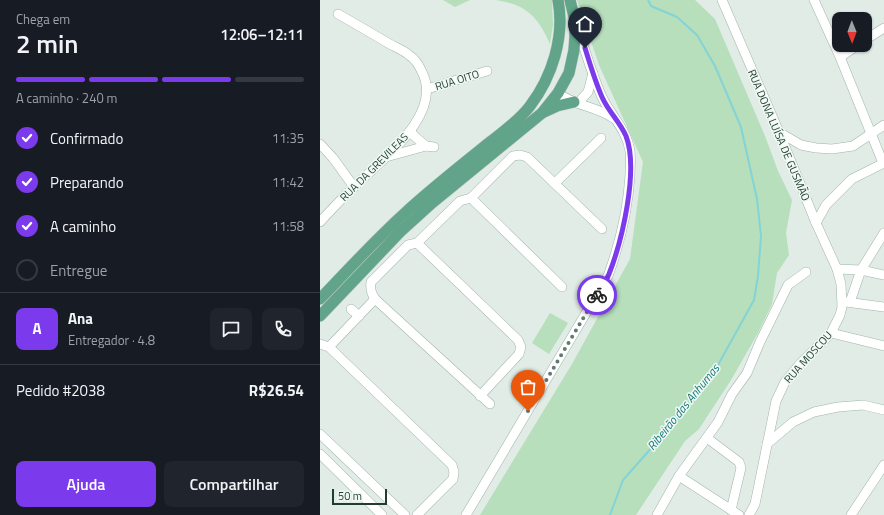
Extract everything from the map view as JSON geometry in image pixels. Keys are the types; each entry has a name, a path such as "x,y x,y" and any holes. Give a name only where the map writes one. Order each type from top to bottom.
{"main road":[{"path":"558,0 560,22 549,81 551,86 558,93"},
{"path":"320,316 400,232 448,190 542,113 558,93 569,73 575,36 575,21 570,0"},
{"path":"320,299 405,213 512,124 529,106 543,86 550,72"},
{"path":"542,113 557,106 576,103"}],"street":[{"name":"RUA DONA LUÍSA DE GUSMÃO","path":"722,0 779,132 816,223 837,269"},
{"path":"814,0 840,57 884,163 848,182 826,205 816,223"},
{"name":"RUA DA GREVILEAS","path":"320,222 386,157 411,130 419,119 423,109 427,89 425,77 419,65 409,55 338,14"},
{"path":"466,515 608,276 616,254 623,224 629,189 630,151 626,136 602,97 575,21"},
{"path":"872,36 884,28"},
{"path":"840,57 848,52"},
{"name":"RUA OITO","path":"427,89 487,71"},
{"path":"576,103 588,92 594,72"},
{"path":"558,93 565,99 595,108 618,121"},
{"path":"779,132 800,144 816,148 832,148 853,146 884,124"},
{"path":"386,157 430,147 418,141 411,130"},
{"path":"555,183 600,138"},
{"path":"320,144 333,158 354,187"},
{"path":"490,404 375,300 371,294 371,282 408,245 417,243 460,201 471,198 513,156 520,155 527,157 602,229"},
{"path":"471,198 562,287"},
{"path":"884,233 862,270 848,302 884,307"},
{"path":"417,243 518,340 521,347 519,354 480,396"},
{"path":"837,269 862,270 884,275"},
{"name":"RUA MOSCOU","path":"750,515 756,504 776,401 785,382 800,364 831,333 840,315 842,307 841,284 837,269"},
{"path":"657,515 679,476 718,422 732,394 747,373 760,342 788,285 806,272"},
{"path":"375,300 324,346 452,465 454,472 453,479 417,515"},
{"path":"351,309 359,316"},
{"path":"840,315 843,329 847,337"},
{"path":"831,333 884,346"},
{"path":"768,444 793,422 814,412 838,407 863,405 884,410"},
{"path":"320,434 405,515"},
{"path":"679,476 735,512 741,468 739,462 707,438"},
{"path":"320,454 382,515"},
{"path":"851,515 884,465"}],"green space":[{"path":"443,0 470,0 455,7"},
{"path":"496,0 552,0 553,25 550,44 541,26 524,9 507,2"},
{"path":"577,0 695,0 715,19 765,136 778,171 792,200 786,233 789,255 777,273 772,304 758,333 731,380 699,429 685,441 636,515 480,515 572,364 630,259 643,162 599,65"},
{"path":"550,313 568,323 549,354 532,343"}],"waterway":[{"name":"Ribeirão das Anhumas","path":"610,515 623,480 685,410 718,365 754,300 758,276 761,236 757,199 741,127 715,66 697,35 677,17 651,6 648,0"}],"way so far":[{"path":"528,411 597,295"}],"route":[{"path":"585,48 602,97 626,136 630,151 629,189 623,224 616,254 608,276 597,295"}]}
